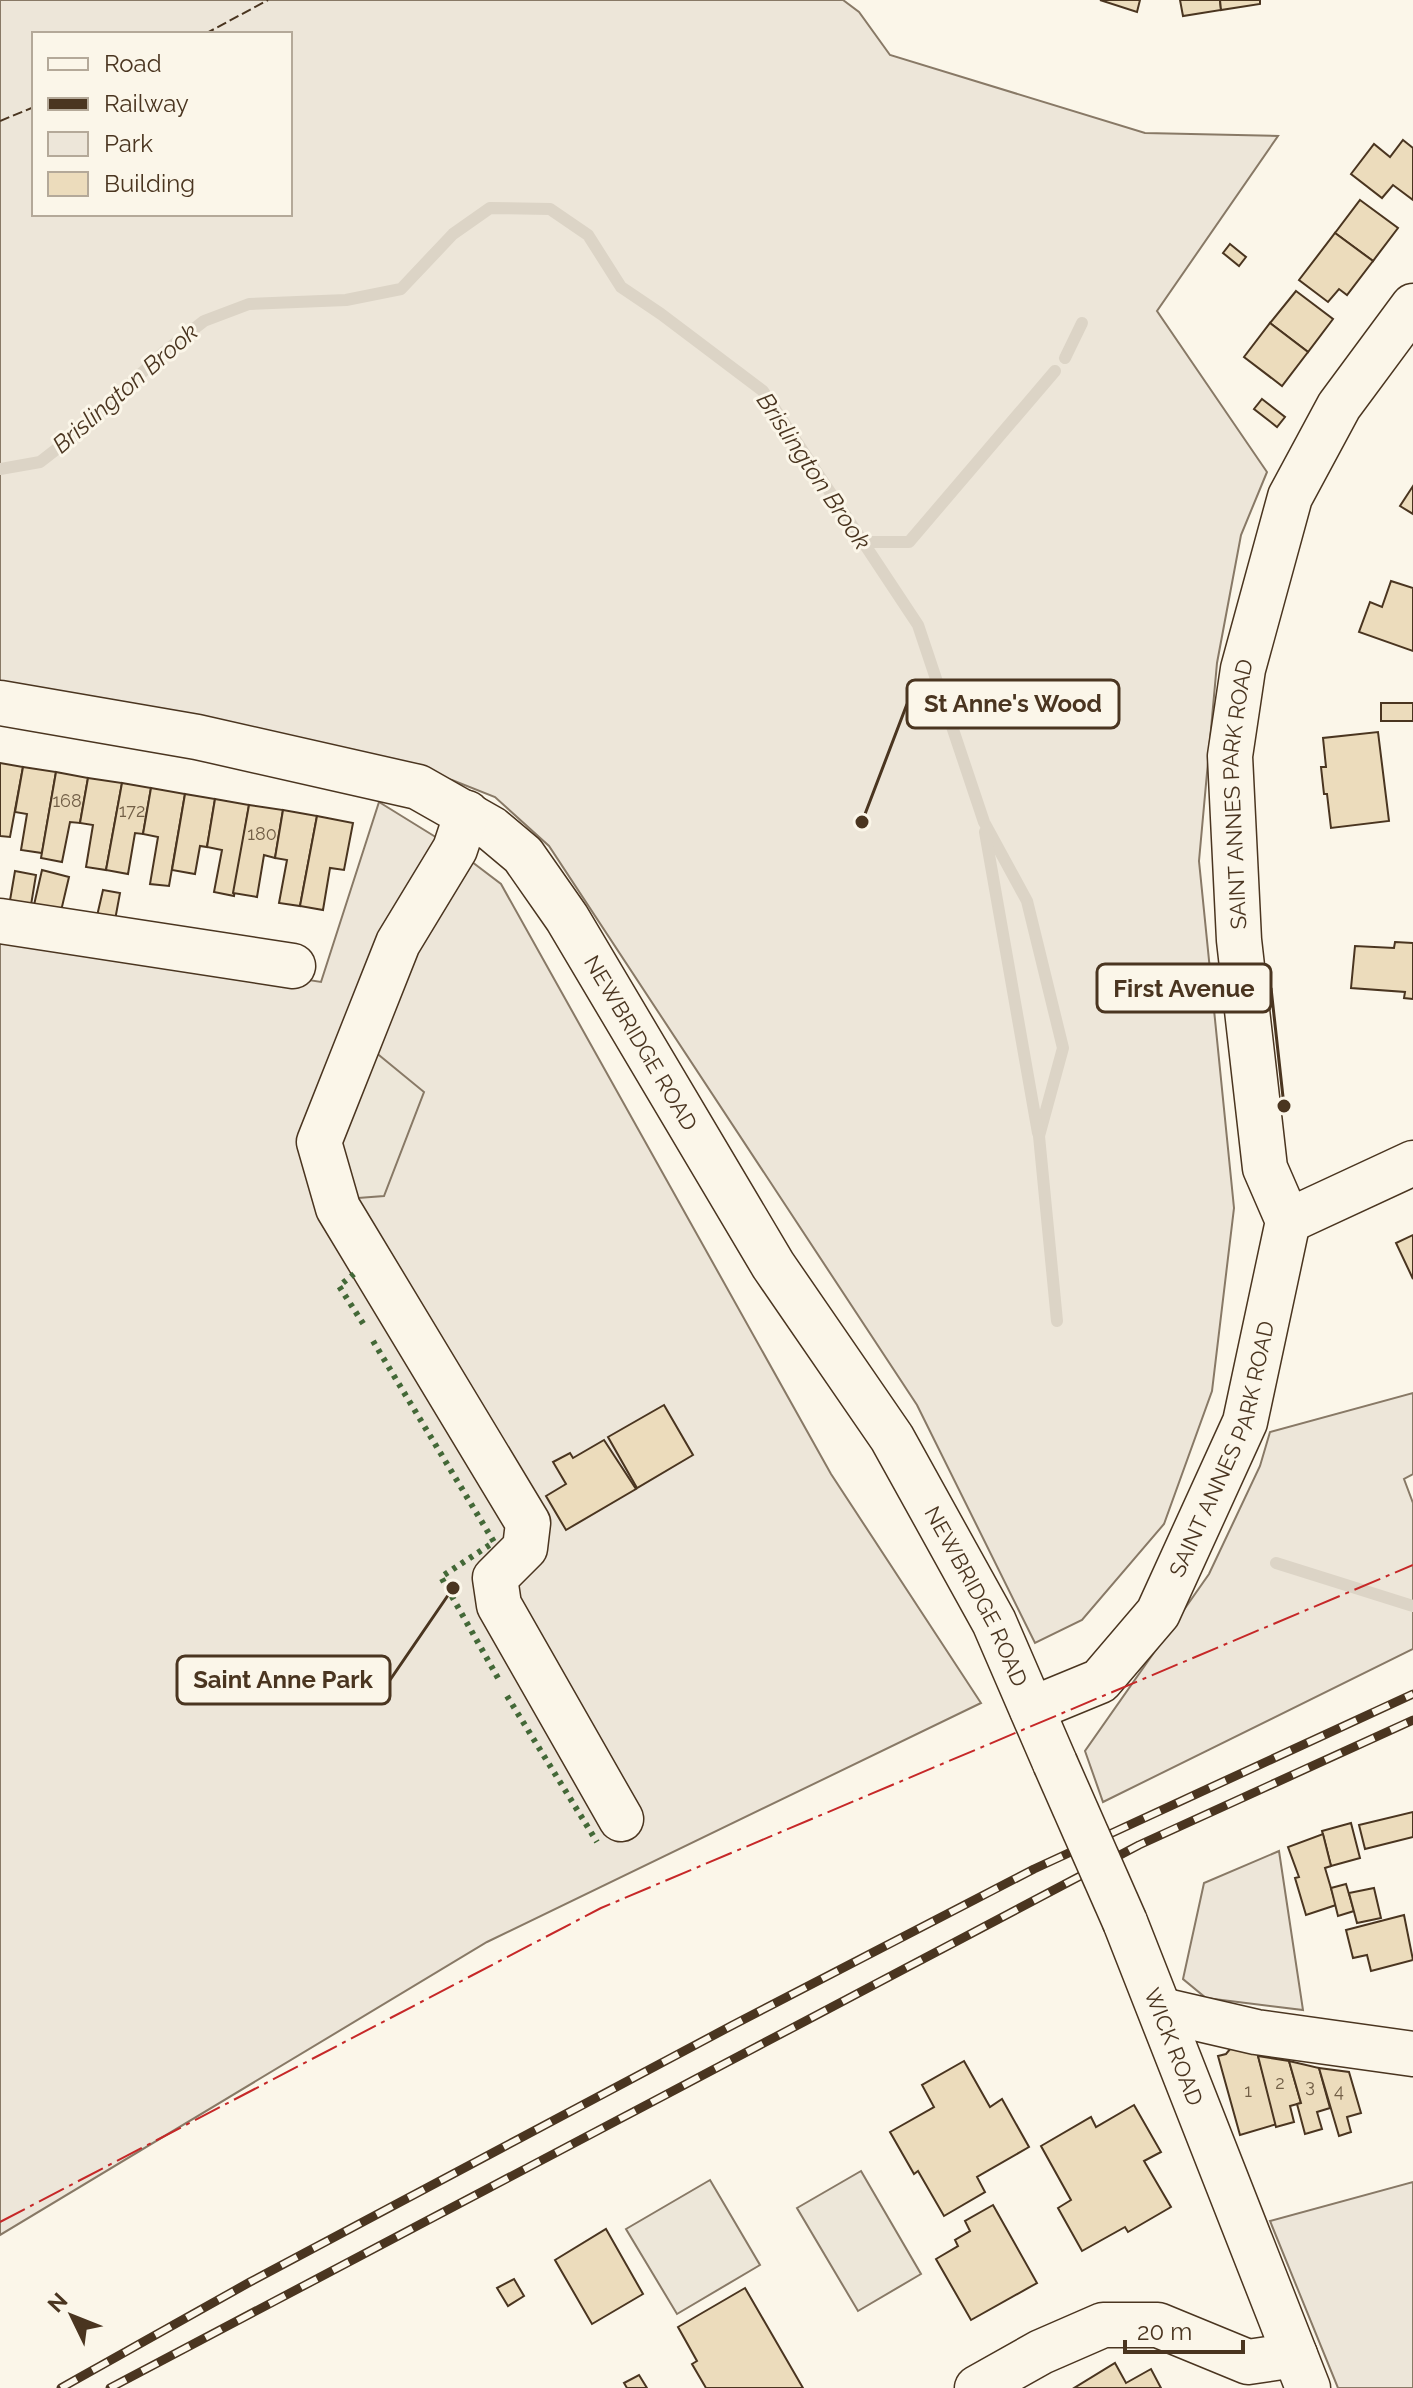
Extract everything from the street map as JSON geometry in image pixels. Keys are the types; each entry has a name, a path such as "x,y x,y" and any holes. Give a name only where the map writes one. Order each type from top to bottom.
{"street":[{"name":"SAINT ANNES PARK ROAD","path":"1032,1709 1100,1681 1158,1613 1245,1422 1288,1221 1265,1168 1239,940 1230,756 1243,669 1290,497 1339,406 1413,306"},
{"name":"NEWBRIDGE ROAD","path":"0,703 197,737 418,787 492,829 523,855 567,918 773,1265 892,1438 994,1622 1032,1709"},
{"path":"467,813 455,849 398,943 319,1142 338,1208 528,1523 525,1548 495,1578 499,1605 621,1819"},
{"path":"0,921 293,966"},
{"path":"1288,1221 1413,1163"},
{"name":"WICK ROAD","path":"1032,1709 1161,2010 1207,2135 1302,2371"},
{"path":"1161,2010 1256,2032 1413,2054"},
{"path":"977,2388 1041,2352 1103,2325 1158,2325 1248,2362 1302,2371"}],"green space":[{"path":"0,0 843,0 859,12 890,55 1145,133 1278,136 1157,311 1267,472 1241,535 1217,663 1199,861 1234,1208 1212,1391 1164,1524 1082,1620 1035,1643 917,1405 549,846 495,797 452,780 0,685"},
{"path":"379,802 455,849 501,884 831,1474 981,1703 487,1942 0,2235 0,932 321,982"},
{"path":"1413,1393 1413,1474 1404,1479 1413,1503 1413,1649 1103,1802 1085,1751 1209,1574 1260,1466 1270,1432"},
{"path":"1279,1851 1303,2010 1206,1998 1183,1979 1204,1883"},
{"path":"1413,2182 1413,2388 1338,2388 1270,2221"}],"shaded area":[{"path":"374,1051 424,1092 384,1196 345,1199 332,1147"},
{"path":"861,2171 921,2274 858,2311 797,2208"},
{"path":"710,2180 760,2265 677,2314 626,2229"}],"building":[{"path":"1100,0 1140,0 1137,12"},
{"path":"1180,0 1220,0 1221,10 1183,16"},
{"path":"1220,0 1260,0 1260,4 1221,10"},
{"path":"1403,140 1413,148 1413,200 1393,185 1382,198 1351,174 1374,144 1390,157"},
{"path":"1360,200 1398,228 1373,261 1335,233"},
{"path":"1335,233 1373,261 1347,295 1339,289 1328,302 1299,280"},
{"path":"1230,244 1246,257 1239,266 1223,253"},
{"path":"1296,291 1333,319 1308,352 1270,323"},
{"path":"1270,323 1308,352 1282,386 1244,357"},
{"path":"1262,399 1285,417 1277,427 1254,409"},
{"path":"1413,486 1413,514 1400,506"},
{"path":"1391,581 1413,588 1413,651 1359,632 1370,602 1382,607"},
{"path":"1381,703 1413,703 1413,721 1381,721"},
{"path":"1378,732 1389,821 1331,828 1321,767 1326,767 1323,738"},
{"path":"0,763 23,767 10,837 0,836"},
{"path":"23,767 56,772 42,853 21,850 27,814 15,812"},
{"path":"56,772 88,778 80,823 70,822 62,862 41,858"},
{"path":"88,778 122,783 106,870 86,867 93,825 80,823"},
{"path":"122,783 151,788 143,834 135,833 128,874 106,870"},
{"path":"151,788 185,794 169,886 150,884 158,837 143,834"},
{"path":"185,794 215,799 207,847 200,846 195,874 172,870"},
{"path":"215,799 249,805 234,896 214,892 222,850 207,847"},
{"path":"249,805 283,810 275,858 264,855 257,897 233,893"},
{"path":"283,810 317,816 300,906 279,903 287,860 275,858"},
{"path":"317,816 353,823 344,870 330,868 323,910 300,906"},
{"path":"42,870 69,877 61,911 34,905"},
{"path":"15,871 36,875 31,905 8,912"},
{"path":"103,890 120,893 115,920 97,916"},
{"path":"1395,942 1413,943 1413,999 1404,998 1405,992 1351,988 1355,946 1394,948"},
{"path":"1413,1235 1413,1279 1396,1243"},
{"path":"664,1405 693,1455 637,1488 608,1437"},
{"path":"604,1440 636,1489 566,1530 546,1496 566,1484 553,1462 570,1453 573,1458"},
{"path":"1413,1812 1413,1837 1365,1849 1359,1825"},
{"path":"1351,1823 1360,1858 1331,1866 1322,1831"},
{"path":"1323,1834 1331,1866 1325,1868 1336,1905 1306,1915 1295,1878 1299,1877 1288,1847"},
{"path":"1346,1884 1354,1911 1338,1916 1331,1888"},
{"path":"1374,1888 1381,1918 1357,1923 1349,1893"},
{"path":"1404,1915 1413,1960 1371,1971 1367,1955 1353,1958 1346,1930"},
{"path":"1235,2043 1259,2046 1258,2056 1277,2124 1240,2135 1218,2056 1226,2054"},
{"path":"1258,2056 1289,2061 1301,2103 1290,2106 1294,2122 1276,2127"},
{"path":"964,2061 990,2107 1002,2099 1029,2147 977,2177 985,2192 944,2216 918,2171 914,2174 890,2132 934,2107 922,2085"},
{"path":"1289,2061 1319,2068 1330,2108 1317,2112 1322,2129 1305,2134 1297,2104 1301,2103"},
{"path":"1319,2068 1349,2072 1361,2113 1347,2117 1351,2132 1339,2136"},
{"path":"1134,2105 1161,2152 1144,2161 1171,2207 1128,2232 1125,2227 1082,2251 1058,2208 1071,2200 1041,2146 1091,2117 1096,2127"},
{"path":"993,2205 1037,2283 971,2320 936,2259 958,2246 955,2240 970,2231 965,2221"},
{"path":"606,2229 643,2294 592,2324 555,2260"},
{"path":"514,2279 524,2296 508,2306 497,2288"},
{"path":"745,2288 803,2388 706,2388 692,2364 697,2361 678,2327"},
{"path":"1115,2363 1126,2383 1151,2369 1161,2388 1074,2388"},
{"path":"639,2375 647,2388 627,2388 624,2383"}],"waterway":[{"name":"Brislington Brook","path":"0,469 40,462 80,431 163,353 204,321 249,304 346,300 401,289 453,234 490,208 550,209 588,235 621,287 763,391 918,625 984,822 1027,901 1063,1048 1039,1136 1057,1321"},
{"path":"1065,358 1082,323"},
{"path":"863,542 909,542 1055,371"},
{"name":"Brislington Brook","path":"985,832 1038,1133"},
{"name":"Brislington Brook","path":"1276,1563 1413,1606"}],"railway":[{"path":"61,2388 250,2282 1034,1869 1413,1694"},
{"path":"110,2388 1139,1845 1413,1720"}],"hedge":[{"path":"354,1274 339,1286 364,1325"},
{"path":"373,1341 494,1542 441,1577 498,1678"},
{"path":"507,1696 597,1842"}],"fence":[{"path":"209,32 268,0"},
{"path":"0,121 32,108"}],"power":[{"path":"0,2222 601,1908 1413,1565"}],"place":[{"name":"St Anne's Wood","path":"862,822"},
{"name":"First Avenue","path":"1284,1106"},
{"name":"Saint Anne Park","path":"453,1588"}]}
